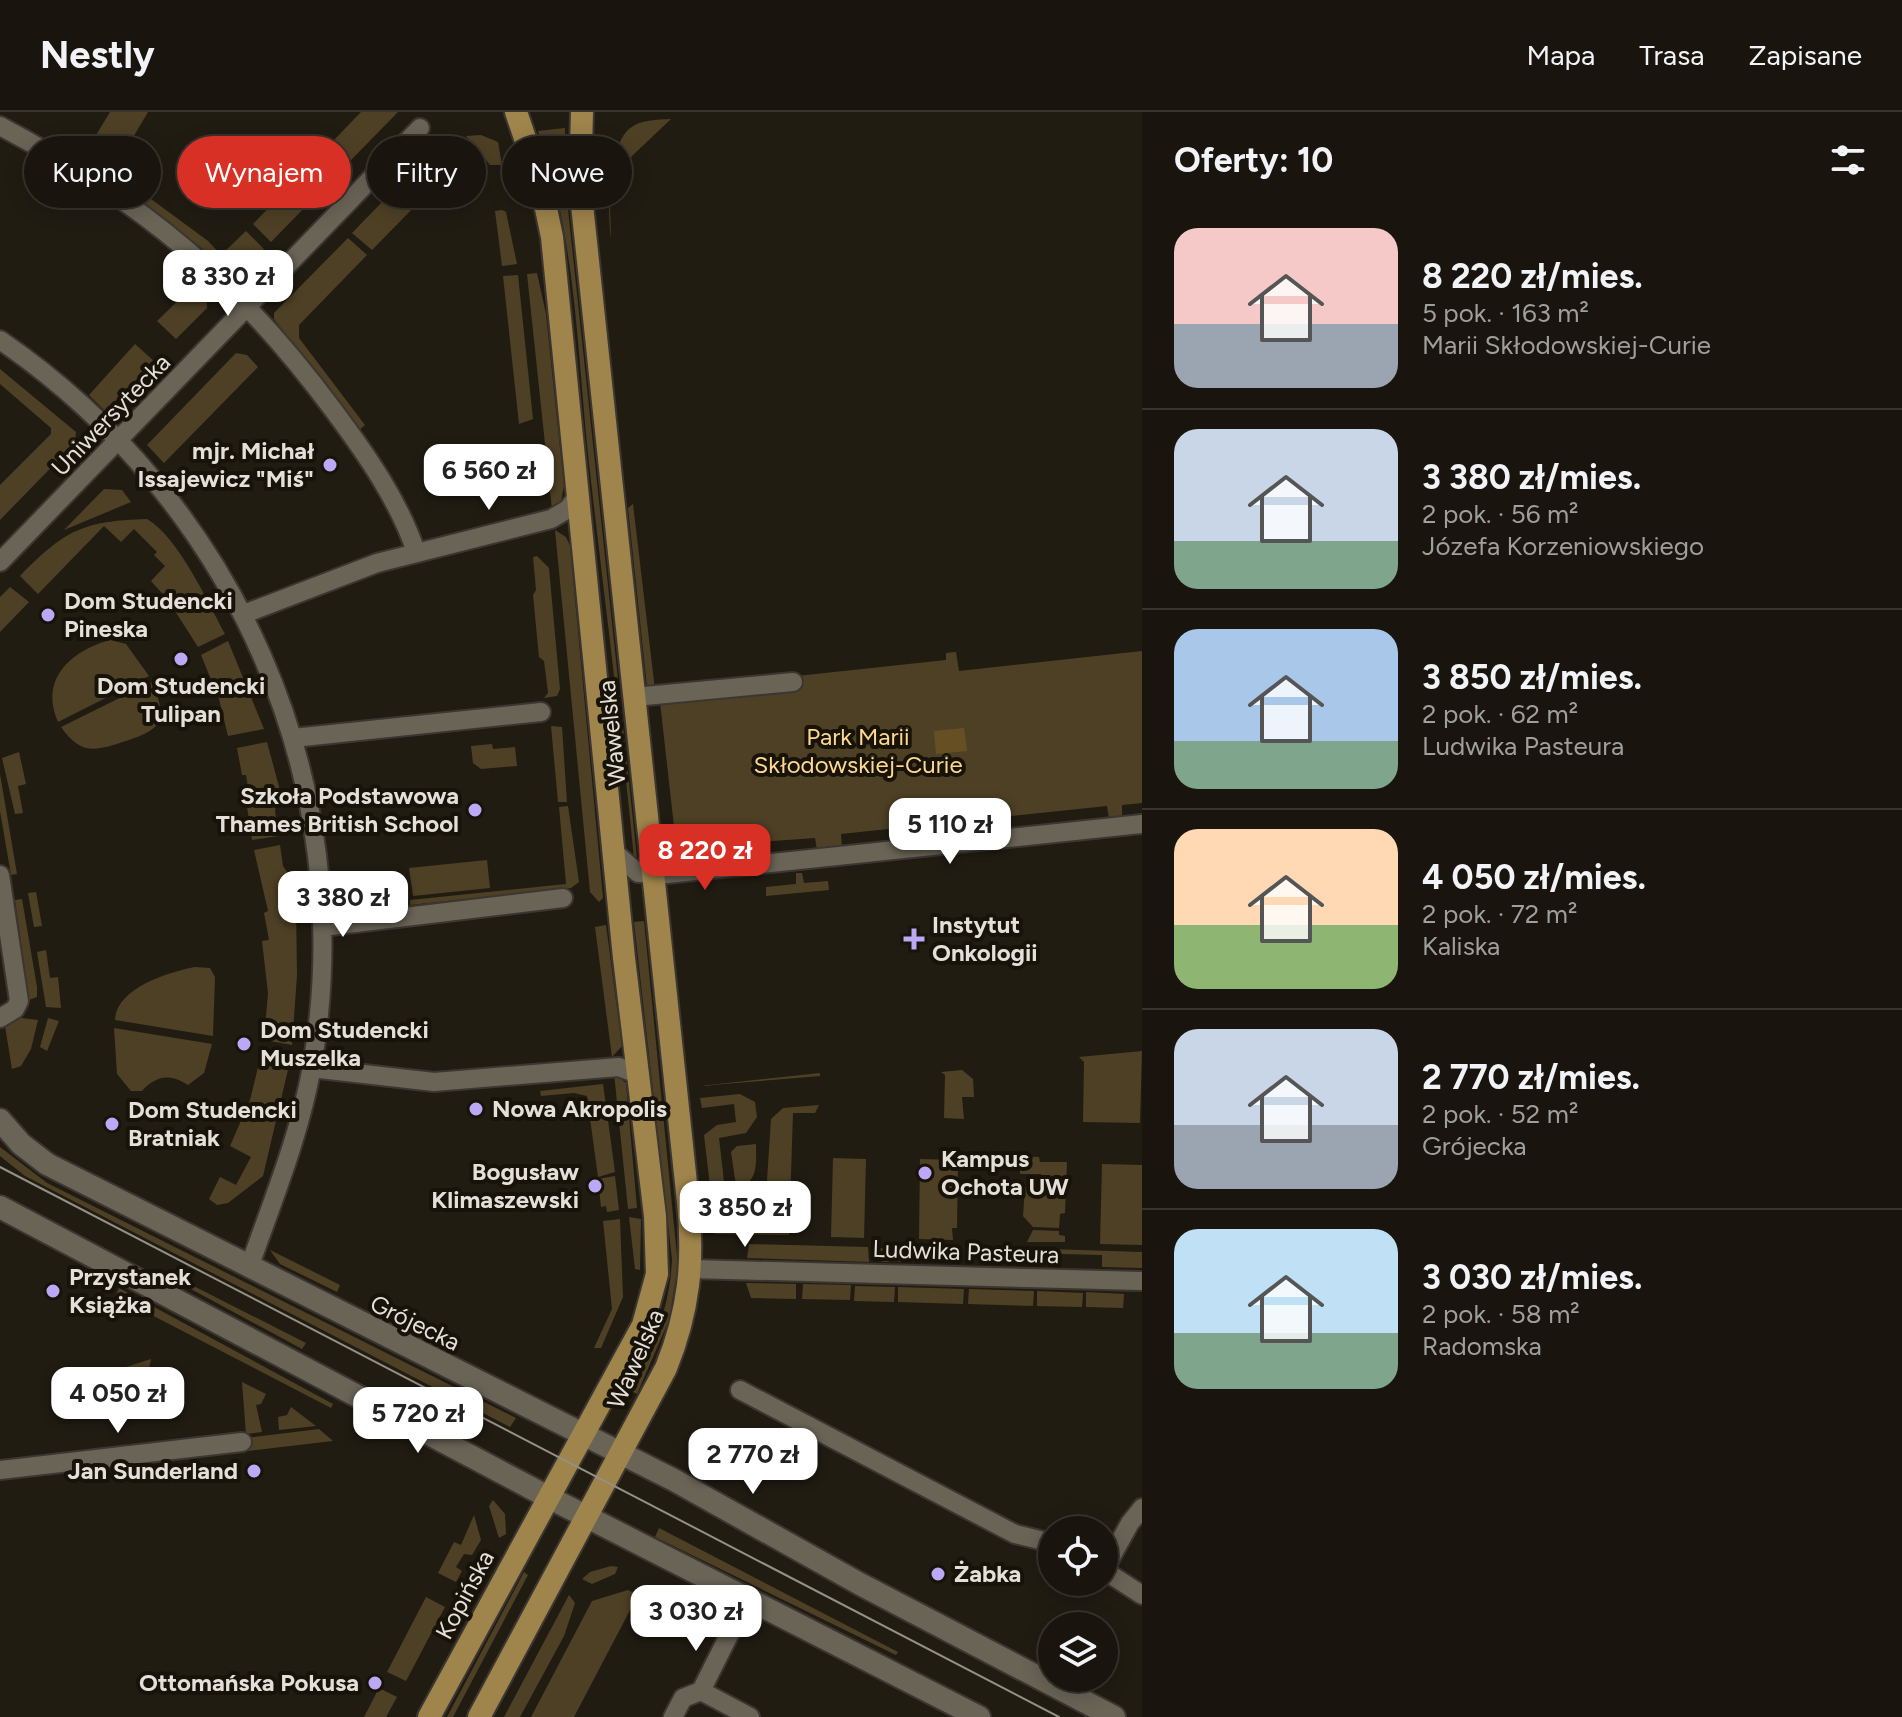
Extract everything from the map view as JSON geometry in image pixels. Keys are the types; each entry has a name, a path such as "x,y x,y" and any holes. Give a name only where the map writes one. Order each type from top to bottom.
{"main road":[{"name":"Wawelska","path":"516,112 541,185 552,237 614,852 655,1216 657,1274 643,1325 548,1497"},
{"name":"Wawelska","path":"582,112 580,186 692,1269 677,1341 586,1517"},
{"name":"Grójecka","path":"0,1120 21,1144 47,1164 621,1454 1114,1717"},
{"path":"0,1207 586,1517 979,1717"},
{"name":"Kopińska","path":"429,1717 548,1497"},
{"path":"479,1717 586,1517"}],"street":[{"path":"0,126 59,157 143,213 214,270 282,343 346,427 406,524 416,552"},
{"name":"Uniwersytecka","path":"0,562 420,128"},
{"path":"0,340 53,378 119,441 183,514 244,614 293,738 309,807 322,927 320,992 311,1068 292,1144 249,1268"},
{"path":"244,614 337,577 416,552 551,519 568,509 578,496"},
{"path":"634,697 793,682"},
{"path":"293,738 541,712"},
{"path":"614,852 633,870 653,875 1142,824"},
{"path":"0,875 18,987 16,1007 0,1018"},
{"path":"322,927 563,898"},
{"path":"311,1068 434,1082 619,1067 640,1075"},
{"name":"Ludwika Pasteura","path":"692,1269 1142,1281"},
{"path":"740,1390 1015,1534 1038,1540"},
{"path":"0,1470 242,1442"},
{"path":"1118,1545 1142,1508"},
{"path":"1118,1579 1142,1595"},
{"path":"673,1717 683,1698 701,1691 747,1599"},
{"path":"701,1691 750,1717"}],"green space":[{"path":"110,112 148,112 134,136 96,136"},
{"path":"361,112 398,112 375,136 367,136 367,144 351,160 351,136 338,136"},
{"path":"671,119 632,156 632,136 624,136 639,123"},
{"path":"565,128 565,136 540,136 538,131"},
{"path":"486,137 498,142 502,165 490,165 486,160"},
{"path":"161,206 208,241 221,255 246,231 264,249 240,273 233,274 149,208"},
{"path":"268,208 304,208 271,242 253,224"},
{"path":"376,208 413,208 372,250 352,233"},
{"path":"568,208 637,858 634,858 588,454 573,290 560,209"},
{"path":"495,211 506,212 517,264 502,266"},
{"path":"348,238 367,255 299,325 299,338 365,425 359,430 274,319 274,313"},
{"path":"537,273 546,314 564,486 561,501 552,510 527,274"},
{"path":"518,275 533,419 519,424 503,276"},
{"path":"190,289 207,303 207,308 176,339 157,321"},
{"path":"135,344 155,362 105,411 89,395"},
{"path":"236,353 247,355 258,367 164,463 147,445"},
{"path":"0,369 76,432 75,443 0,520 0,485 51,434 51,428 0,384"},
{"path":"104,489 122,490 131,502 64,530"},
{"path":"633,504 655,690 647,687 628,508"},
{"path":"147,519 159,528 181,555 225,634 198,647 168,600 151,581 165,566 154,555 157,552 134,529 121,542 104,526 38,594 20,576 50,548 76,531 106,522"},
{"path":"555,530 566,537 570,546 603,898 599,902 590,892"},
{"path":"537,556 549,568 560,689 557,696 544,698 548,693 544,661 539,657 533,595 536,590 533,557"},
{"path":"10,587 29,602 0,632 0,597"},
{"path":"110,640 126,644 149,676 58,722 53,693 62,669 83,651"},
{"path":"228,641 264,729 228,736 219,699 201,655"},
{"name":"Park Marii Skłodowskiej-Curie","path":"1142,651 1142,803 1122,805 1122,818 1109,819 1107,806 841,834 842,847 817,850 815,838 760,842 762,855 697,862 696,856 681,857 677,853 660,702 797,676 946,660 946,653 956,652 959,671"},
{"path":"152,682 161,714 155,727 138,737 90,749 76,743 61,727"},
{"path":"551,726 562,727 567,802 558,802"},
{"path":"267,742 281,794 275,810 278,836 252,840 246,800 250,799 237,748"},
{"path":"492,744 493,749 515,747 517,766 481,769 473,763 471,746"},
{"path":"19,752 26,784 18,786 23,813 15,814 2,758"},
{"path":"0,774 17,874 11,875 0,811"},
{"path":"568,806 579,882 571,888 410,905 410,900 566,884 559,807"},
{"path":"280,845 283,866 294,882 296,906 297,975 292,1045 264,1040 268,993 262,941 269,940 264,913 268,911 254,850"},
{"path":"487,860 490,888 413,896 409,868"},
{"path":"796,873 802,873 804,883 828,881 829,890 766,896 766,887 796,884"},
{"path":"36,892 42,926 34,927 28,893"},
{"path":"22,899 37,987 37,997 29,1000 15,900"},
{"path":"644,921 678,1266 669,1320 637,1394 631,1391 659,1327 668,1294 672,1259 634,922"},
{"path":"606,925 622,1046 612,1057 595,927"},
{"path":"46,950 50,978 58,977 61,1008 46,1007 37,952"},
{"path":"195,967 210,968 215,977 213,1036 115,1020 124,999 134,990 172,973"},
{"path":"48,1018 59,1021 47,1051 40,1047"},
{"path":"4,1020 38,1020 31,1049 21,1066 12,1069"},
{"path":"114,1028 212,1044 204,1073 188,1085 163,1078 142,1091 131,1091 117,1074"},
{"path":"262,1051 291,1057 263,1176 228,1203 217,1205 209,1199 220,1177 236,1185 251,1157 230,1146 250,1100"},
{"path":"1142,1051 1140,1123 1083,1122 1084,1062 1079,1057"},
{"path":"962,1070 973,1079 974,1097 962,1097 964,1119 944,1118 945,1075 941,1072"},
{"path":"614,1073 626,1083 637,1208 628,1209"},
{"path":"820,1073 820,1076 699,1086"},
{"path":"603,1084 615,1172 598,1177 587,1096 574,1093 541,1096 540,1091"},
{"path":"740,1094 755,1102 757,1117 746,1133 719,1138 726,1199 766,1196 771,1119 783,1108 819,1105 815,1113 793,1113 789,1235 714,1234 719,1228 718,1214 713,1211 704,1135 717,1125 736,1122 734,1104 702,1108 700,1098"},
{"path":"756,1144 755,1171 749,1182 736,1186 731,1152 737,1146"},
{"path":"0,1147 47,1183 516,1418 510,1427 25,1176 0,1156"},
{"path":"1020,1156 1039,1157 1040,1162 1067,1162 1065,1213 1060,1214 1059,1228 1033,1227 1023,1216 1025,1187 1041,1187 1041,1174 1020,1174"},
{"path":"833,1158 866,1159 864,1238 831,1237"},
{"path":"920,1159 958,1160 957,1228 952,1228 953,1240 919,1239"},
{"path":"1102,1164 1142,1165 1142,1245 1100,1244"},
{"path":"615,1176 619,1210 607,1212 606,1206 601,1207 598,1179"},
{"path":"629,1217 641,1219 640,1270 635,1269"},
{"path":"620,1219 623,1297 601,1348 594,1348 612,1309 603,1221"},
{"path":"1033,1230 1059,1231 1059,1235 1065,1236 1065,1242 1027,1242"},
{"path":"749,1244 868,1247 869,1262 747,1258"},
{"path":"878,1248 933,1249 933,1261 882,1262"},
{"path":"1048,1249 1142,1252 1142,1268 1102,1267 1102,1255 1061,1254 1060,1266 1044,1265"},
{"path":"270,1250 340,1285 337,1292 280,1264"},
{"path":"168,1273 306,1343 302,1349 167,1276"},
{"path":"746,1283 796,1284 796,1299 751,1298"},
{"path":"803,1284 851,1285 850,1300 802,1299"},
{"path":"855,1286 895,1287 894,1302 854,1301"},
{"path":"898,1287 964,1289 963,1304 898,1302"},
{"path":"119,1288 333,1404 331,1408 115,1296"},
{"path":"969,1289 1034,1291 1033,1306 968,1304"},
{"path":"1037,1291 1083,1293 1082,1307 1037,1306"},
{"path":"1086,1292 1124,1294 1123,1308 1086,1307"},
{"path":"151,1359 148,1374 155,1376 156,1386 120,1390 123,1368"},
{"path":"242,1382 266,1394 261,1404 256,1405 262,1432 246,1434"},
{"path":"291,1407 316,1426 279,1430 278,1417 287,1415"},
{"path":"319,1429 333,1441 248,1451 246,1438"},
{"path":"493,1500 505,1514 506,1534 499,1538 489,1506"},
{"path":"474,1515 481,1540 472,1555 464,1554 456,1567 462,1571 456,1582 438,1573 454,1542 461,1545"},
{"path":"659,1528 898,1652 896,1655 655,1537"},
{"path":"618,1567 615,1574 592,1584 582,1579 590,1572"},
{"path":"524,1572 528,1575 453,1717 447,1717"},
{"path":"628,1590 638,1595 574,1717 531,1717 592,1601"},
{"path":"569,1595 575,1603 564,1636 520,1717 504,1717"},
{"path":"426,1597 445,1607 406,1681 387,1672"},
{"path":"379,1688 397,1697 386,1717 364,1717"}],"shaded area":[{"path":"964,728 967,751 936,754 934,731"}],"tram line":[{"path":"0,1167 1059,1717"}],"place":[{"name":"mjr. Michał Issajewicz \"Miś\"","path":"330,465"},
{"name":"Dom Studencki Pineska","path":"48,615"},
{"name":"Dom Studencki Tulipan","path":"181,659"},
{"name":"Szkoła Podstawowa Thames British School","path":"475,810"},
{"name":"Instytut Onkologii","path":"914,939"},
{"name":"Dom Studencki Muszelka","path":"244,1044"},
{"name":"Nowa Akropolis","path":"476,1109"},
{"name":"Dom Studencki Bratniak","path":"112,1124"},
{"name":"Kampus Ochota UW","path":"925,1173"},
{"name":"Bogusław Klimaszewski","path":"595,1186"},
{"name":"Przystanek Książka","path":"53,1291"},
{"name":"Jan Sunderland","path":"254,1471"},
{"name":"Żabka","path":"938,1574"},
{"name":"Ottomańska Pokusa","path":"375,1683"}]}
